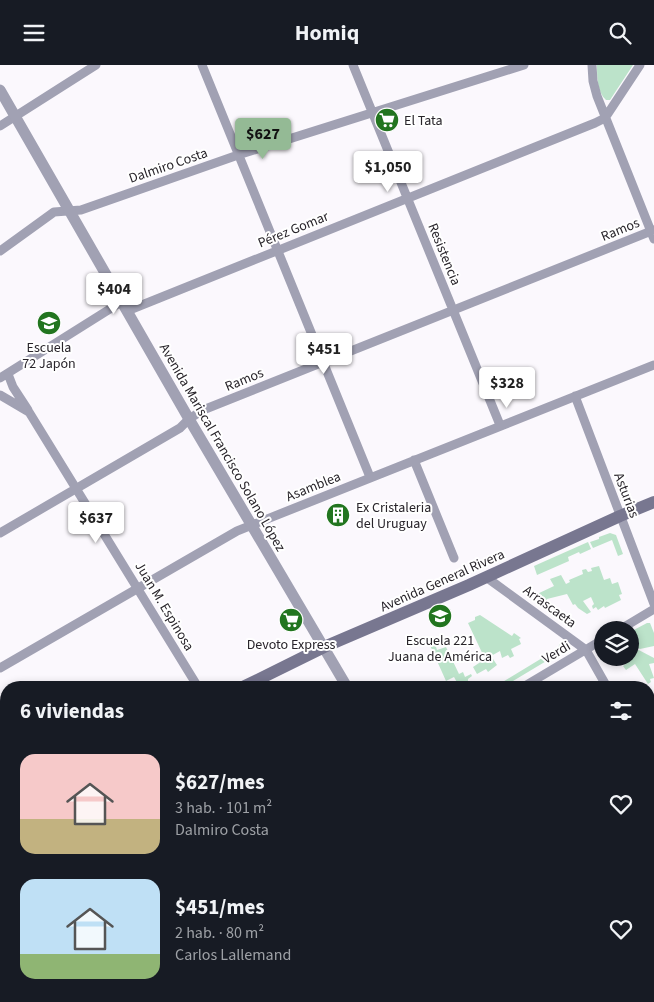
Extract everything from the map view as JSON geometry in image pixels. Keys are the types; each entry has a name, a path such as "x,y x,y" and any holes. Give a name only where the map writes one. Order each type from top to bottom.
{"main road":[{"name":"Avenida General Rivera","path":"255,681 324,647 654,502"}],"street":[{"path":"0,126 96,65"},
{"path":"202,65 370,477"},
{"name":"Resistencia","path":"353,65 500,425"},
{"name":"Dalmiro Costa","path":"0,251 54,212 81,210 238,155 524,65"},
{"path":"592,65 595,89 605,118 653,233"},
{"path":"605,118 640,65"},
{"name":"Avenida Mariscal Francisco Solano López","path":"0,90 251,526 344,681"},
{"name":"Pérez Gomar","path":"4,376 124,307 278,250 605,118"},
{"name":"Ramos","path":"0,533 180,428 189,419 203,410 653,233"},
{"name":"Asamblea","path":"0,668 237,531 654,365"},
{"name":"Juan M. Espinosa","path":"4,376 29,412 194,681"},
{"name":"Juan M. Espinosa","path":"0,395 29,412"},
{"name":"Asturias","path":"574,396 654,604"},
{"path":"414,460 454,558"},
{"name":"Arrascaeta","path":"486,577 586,650 604,681"},
{"path":"634,621 654,609"},
{"name":"Verdi","path":"533,681 594,645"}],"green space":[{"path":"597,65 633,65 610,100 606,100 601,93 598,84"},
{"path":"610,533 616,535 623,554 618,556 612,540 593,548 590,542"},
{"path":"588,542 591,549 568,557 569,561 537,575 534,566"},
{"path":"599,566 604,580 610,578 612,584 618,582 622,594 619,595 621,600 605,608 604,606 598,610 596,607 593,609 592,606 594,604 591,597 583,601 591,612 587,614 575,604 573,605 567,594 547,599 548,603 543,605 535,595 554,586 550,579 561,575 566,584 570,582 569,580 583,574 582,570 586,569 588,572 592,571 591,568"},
{"path":"480,615 512,636 514,633 521,638 519,639 521,644 511,649 514,656 510,658 508,655 502,658 500,651 491,656 497,665 488,672 486,669 477,674 473,667 485,659 468,623"},
{"path":"650,623 654,633 654,646 639,648 639,627"},
{"path":"434,640 437,650 446,647 459,674 463,672 465,677 471,674 472,676 468,681 456,681 454,677 446,681 429,643"},
{"path":"560,644 563,651 513,681 504,681 557,649"},
{"path":"639,650 654,658 654,663 649,664 654,678 650,679 651,681 646,681 636,666 639,666"},
{"path":"623,666 632,666 626,670"}],"place":[{"name":"El Tata","path":"387,120"},
{"name":"Escuela 72 Japón","path":"49,323"},
{"name":"Ex Cristaleria del Uruguay","path":"338,515"},
{"name":"Escuela 221 Juana de América","path":"440,616"},
{"name":"Devoto Express","path":"291,620"}]}
